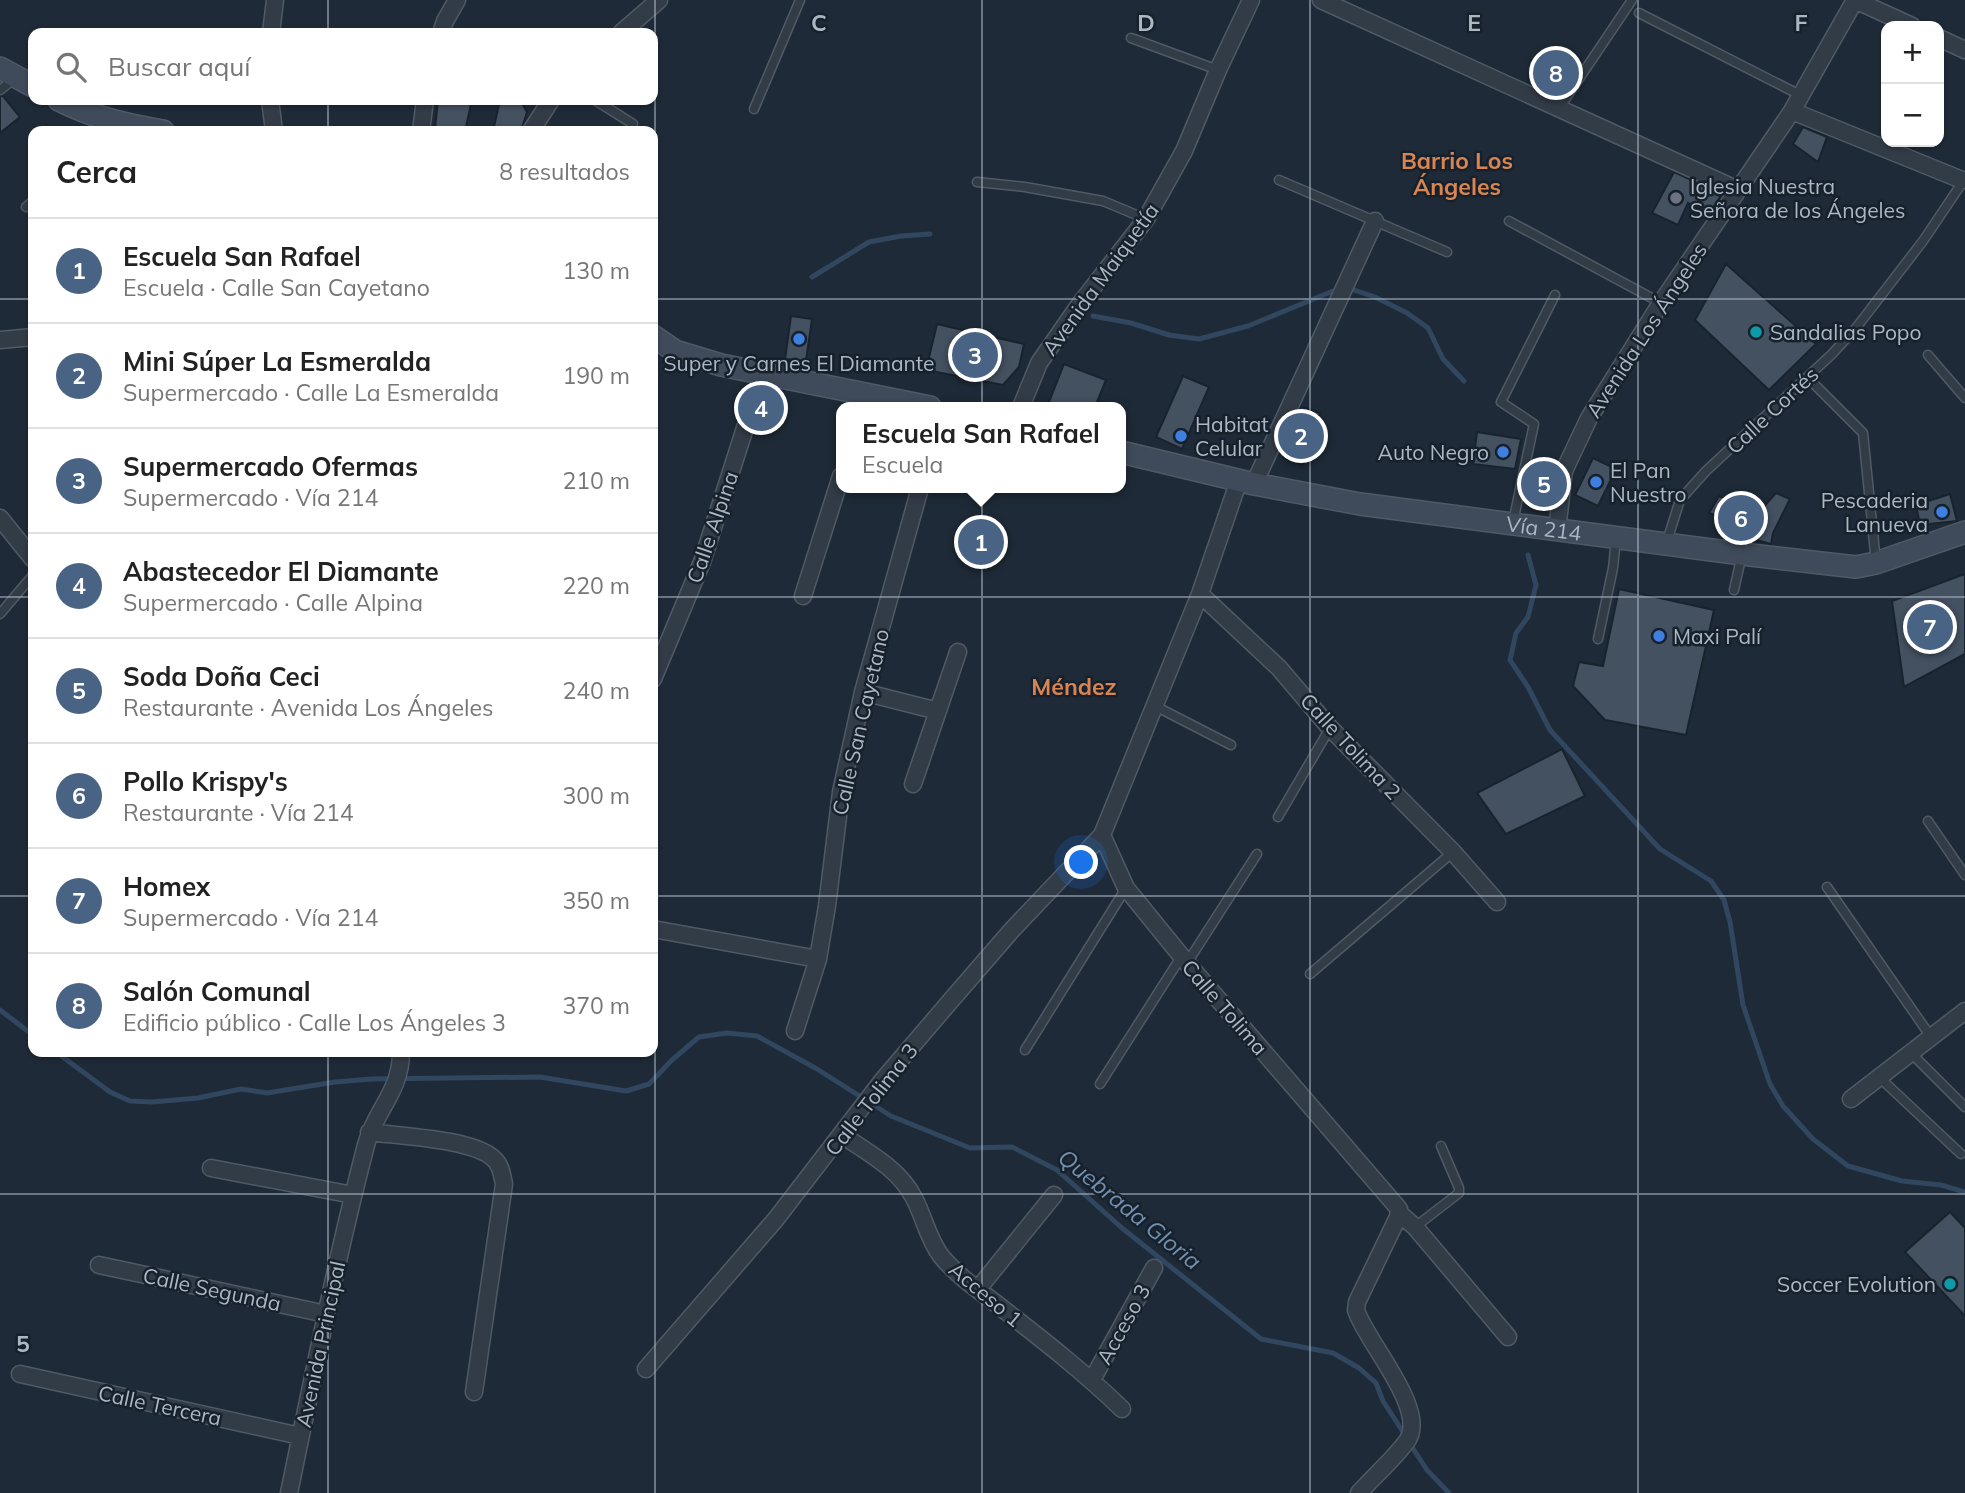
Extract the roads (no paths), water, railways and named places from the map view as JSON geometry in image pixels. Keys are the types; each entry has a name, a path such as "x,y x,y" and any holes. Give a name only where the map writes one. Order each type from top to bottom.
{"main road":[{"path":"70,105 108,126"},
{"path":"658,339 675,351 721,365 763,372 865,401"},
{"name":"Vía 214","path":"1126,453 1247,482 1360,504 1856,567 1876,563 1965,532"}],"street":[{"path":"272,28 275,0"},
{"path":"443,28 457,0"},
{"path":"627,28 659,0"},
{"name":"Avenida Maiquetía","path":"1023,402 1039,363 1080,304 1146,219 1184,151 1251,0"},
{"path":"1321,0 1738,190"},
{"path":"1855,0 1901,21"},
{"name":"Avenida Los Ángeles","path":"1557,530 1564,471 1589,418 1661,303 1792,111 1855,0"},
{"path":"1944,40 1965,50"},
{"path":"271,105 273,126"},
{"path":"422,126 424,105"},
{"path":"534,126 548,105"},
{"path":"1792,111 1964,180"},
{"path":"1102,835 1247,482 1375,221"},
{"path":"0,340 28,337"},
{"name":"Calle Alpina","path":"658,657 702,562 763,372"},
{"path":"803,596 836,492"},
{"name":"Calle San Cayetano","path":"795,1031 818,959 841,792 863,692 919,493"},
{"path":"0,518 28,553"},
{"name":"Calle Tolima 2","path":"1200,594 1279,668 1331,728 1497,902"},
{"path":"913,784 958,652"},
{"path":"863,692 938,711"},
{"name":"Calle Tolima","path":"1102,835 1126,888 1184,960 1508,1337"},
{"name":"Calle Tolima 3","path":"646,1369 776,1219 883,1081 1012,930 1102,835"},
{"path":"658,930 818,959"},
{"path":"1851,1099 1965,1011"},
{"name":"Avenida Principal","path":"289,1493 326,1314 369,1132 394,1090 401,1057"},
{"path":"369,1132 468,1146 484,1151 496,1160 502,1172 504,1184 474,1392"},
{"name":"Acceso 1","path":"842,1135 887,1165 904,1181 941,1256 1091,1380 1122,1409"},
{"path":"211,1168 353,1195"},
{"path":"978,1289 1054,1195"},
{"path":"1359,1493 1408,1440 1412,1427 1410,1407 1356,1310 1357,1302 1399,1213"},
{"name":"Calle Segunda","path":"99,1265 326,1314"},
{"name":"Acceso 3","path":"1091,1380 1154,1268"},
{"name":"Calle Tercera","path":"20,1374 300,1436"}],"lane":[{"path":"754,109 800,0"},
{"path":"1558,110 1632,0"},
{"path":"1639,13 1800,95"},
{"path":"1131,38 1218,70"},
{"path":"603,105 634,124"},
{"path":"1279,180 1447,252"},
{"name":"Calle Cortés","path":"1666,544 1680,500 1706,471 1856,328 1923,242 1964,180"},
{"path":"977,182 1025,187 1103,201 1146,219"},
{"path":"1510,222 1661,303"},
{"path":"1512,524 1534,424 1501,402 1555,295"},
{"path":"1928,355 1965,398"},
{"path":"1807,377 1863,433 1876,563"},
{"path":"1598,639 1613,568 1616,538"},
{"path":"1734,590 1742,554"},
{"path":"0,614 28,581"},
{"path":"1155,706 1231,745"},
{"path":"1278,817 1331,728"},
{"path":"1928,821 1965,875"},
{"path":"1310,974 1452,852"},
{"path":"1100,1084 1257,854"},
{"path":"1827,887 1931,1037"},
{"path":"1025,1050 1126,888"},
{"path":"1911,1053 1965,1107"},
{"path":"1879,1077 1961,1154"},
{"path":"1415,1227 1458,1193 1459,1188 1441,1146"}],"waterway":[{"path":"812,277 869,242 930,234"},
{"path":"1351,289 1375,297 1407,313 1428,328 1443,359 1464,381"},
{"path":"1093,316 1131,323 1169,335 1199,339 1248,326 1333,291"},
{"path":"1528,555 1536,585 1528,617 1516,633 1510,660 1528,687 1550,730 1660,849 1711,881 1724,900 1743,1005 1770,1084 1783,1106 1813,1139 1848,1166 1902,1181 1941,1185 1965,1192"},
{"name":"Quebrada Gloria","path":"0,1010 28,1031"},
{"name":"Quebrada Gloria","path":"63,1057 110,1092 130,1101 198,1098 241,1089 267,1093 372,1079 540,1077 626,1091 649,1084 699,1037 727,1033 757,1036 817,1069 891,1116 970,1148 1012,1147 1057,1170 1122,1228 1261,1339 1333,1353 1359,1368 1376,1383 1383,1401 1405,1435"},
{"name":"Quebrada Gloria","path":"1410,1444 1427,1470 1449,1493"}],"place":[{"name":"Salón Comunal","path":"1556,73"},
{"name":"Iglesia Nuestra Señora de los Ángeles","path":"1676,198"},
{"name":"Sandalias Popo","path":"1756,332"},
{"name":"Super y Carnes El Diamante","path":"799,339"},
{"name":"Supermercado Ofermas","path":"975,355"},
{"name":"Abastecedor El Diamante","path":"761,408"},
{"name":"Habitat Celular","path":"1181,436"},
{"name":"Mini Súper La Esmeralda","path":"1301,436"},
{"name":"Auto Negro","path":"1503,452"},
{"name":"El Pan Nuestro","path":"1596,482"},
{"name":"Soda Doña Ceci","path":"1544,484"},
{"name":"Pescaderia Lanueva","path":"1942,512"},
{"name":"Pollo Krispy's","path":"1741,518"},
{"name":"Escuela San Rafael","path":"981,542"},
{"name":"Homex","path":"1930,627"},
{"name":"Maxi Palí","path":"1659,636"},
{"name":"Soccer Evolution","path":"1950,1284"}],"district":[{"name":"Barrio Los Ángeles","path":"1457,173"},
{"name":"Méndez","path":"1074,686"}]}
